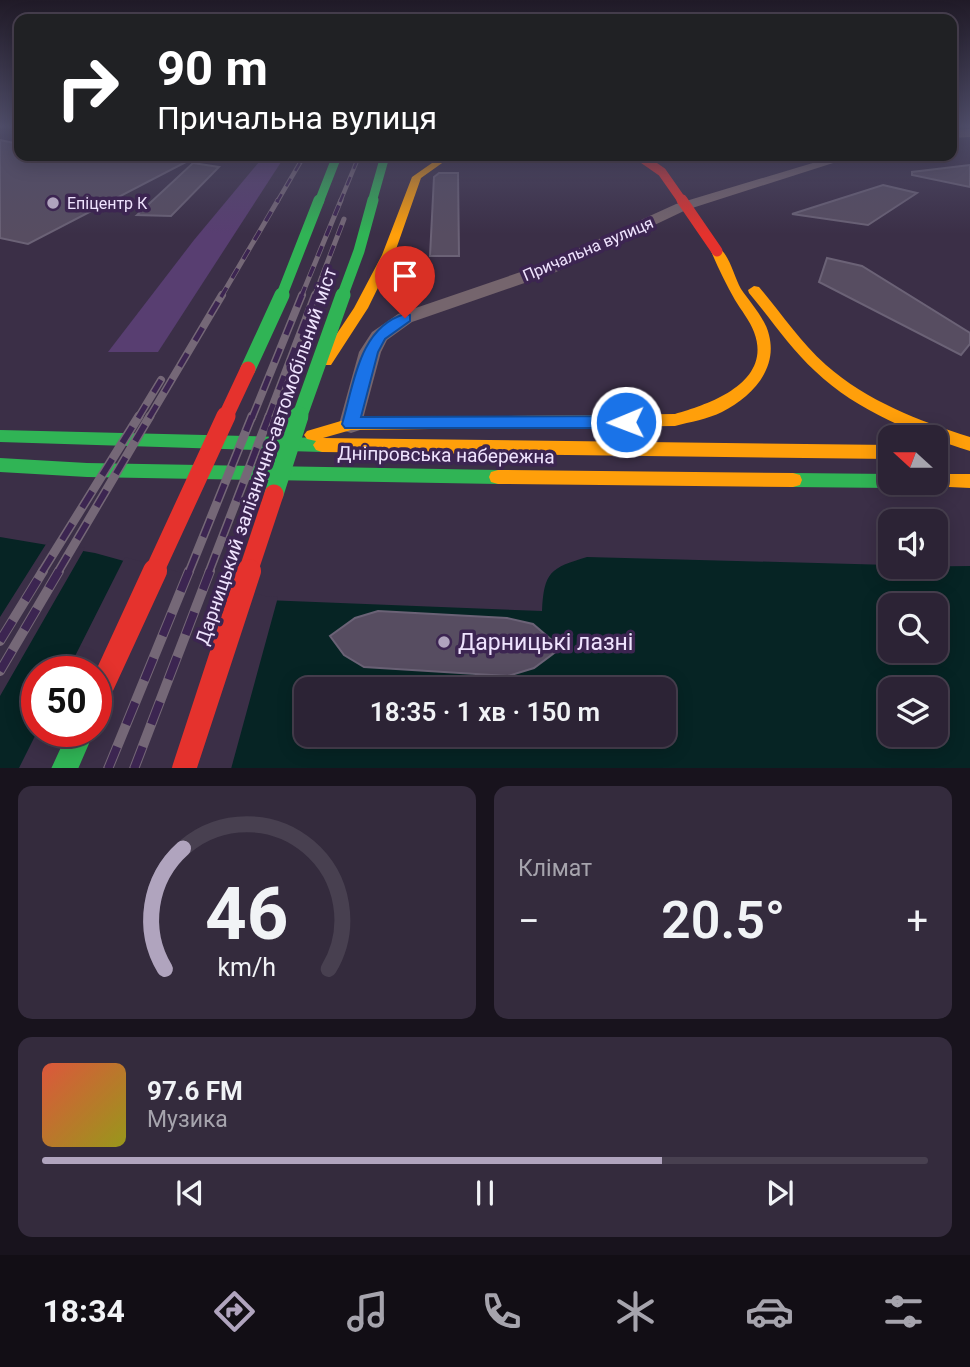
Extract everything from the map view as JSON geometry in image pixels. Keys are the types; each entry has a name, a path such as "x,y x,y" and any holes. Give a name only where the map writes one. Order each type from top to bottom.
{"main road":[{"name":"Дарницький залізнично-автомобільний міст","path":"112,664 280,300 334,163"},
{"name":"Дарницький залізнично-автомобільний міст","path":"184,768 307,392 359,251 383,163"},
{"path":"307,392 367,297 388,255 417,177 438,163"},
{"path":"649,163 662,172 718,251 742,275 806,354 842,387 917,426 970,444"},
{"path":"295,444 351,424 675,420 715,409 741,392 758,374 764,355 762,333 729,279 718,251"},
{"name":"Дніпровська набережна","path":"0,436 295,444 878,452"},
{"path":"948,453 970,453"},
{"name":"Дніпровська набережна","path":"0,465 87,470 878,481"},
{"path":"948,481 970,481"},
{"path":"64,768 74,747"}],"street":[{"path":"653,163 681,207"},
{"name":"Причальна вулиця","path":"351,424 370,352 379,336 389,328 416,314 550,268 681,207 826,163"}],"shaded area":[{"path":"258,163 281,163 158,352 108,352 194,240"},
{"path":"0,537 95,553 265,600 542,611 545,588 551,573 587,557 878,565 878,579 948,579 948,566 970,566 970,768 0,768"}],"pier":[{"path":"48,541 85,548 0,696 0,617"},
{"path":"125,557 265,596 278,597 231,768 19,768 30,747 112,747 112,656 75,656"}],"building":[{"name":"Епіцентр К","path":"0,163 184,163 28,244 0,238"},
{"path":"193,163 219,167 171,216 137,215"},
{"path":"970,165 970,187 912,175 912,172"},
{"path":"439,173 458,173 459,256 430,256 434,177"},
{"path":"883,185 917,193 868,225 792,214"},
{"path":"827,258 862,266 970,333 970,344 961,355 819,282"},
{"name":"Дарницькі лазні","path":"378,611 507,618 533,624 561,648 534,668 508,676 364,667 344,655 330,636 355,618"}],"railway":[{"path":"277,202 300,163"},
{"path":"340,202 356,163"},
{"path":"221,297 278,200"},
{"path":"301,297 341,200"},
{"path":"314,297 344,219"},
{"path":"149,418 222,295"},
{"path":"252,418 302,295"},
{"path":"268,418 315,295"},
{"path":"138,418 161,380"},
{"path":"42,572 139,416"},
{"path":"58,572 150,416"},
{"path":"189,572 252,416"},
{"path":"209,572 269,416"},
{"path":"0,641 43,571"},
{"path":"0,671 59,571"},
{"path":"108,768 189,571"},
{"path":"134,768 210,571"}],"traffic: fast":[{"path":"248,369 280,300 334,163"},
{"path":"274,494 307,392 359,251 383,163"},
{"path":"0,436 322,445"},
{"path":"0,465 87,470 498,477"},
{"path":"793,480 878,481"},
{"path":"64,768 74,747"}],"traffic: slow":[{"path":"326,362 361,308 388,255 417,177 438,163"},
{"path":"313,435 351,424 675,420 715,409 742,392 758,374 764,355 762,333 729,279 717,251"},
{"path":"754,290 803,350 837,382 891,414 970,444"},
{"path":"322,445 878,452"},
{"path":"498,477 793,480"},
{"path":"948,481 970,481"}],"traffic: jam":[{"path":"649,163 662,172 717,251"},
{"path":"112,664 248,369"},
{"path":"184,768 274,494"}],"place":[{"name":"Епіцентр К","path":"53,203"},
{"name":"Дарницькі лазні","path":"444,642"}],"route":[{"path":"405,318 379,336 370,352 351,424 626,422"}]}
